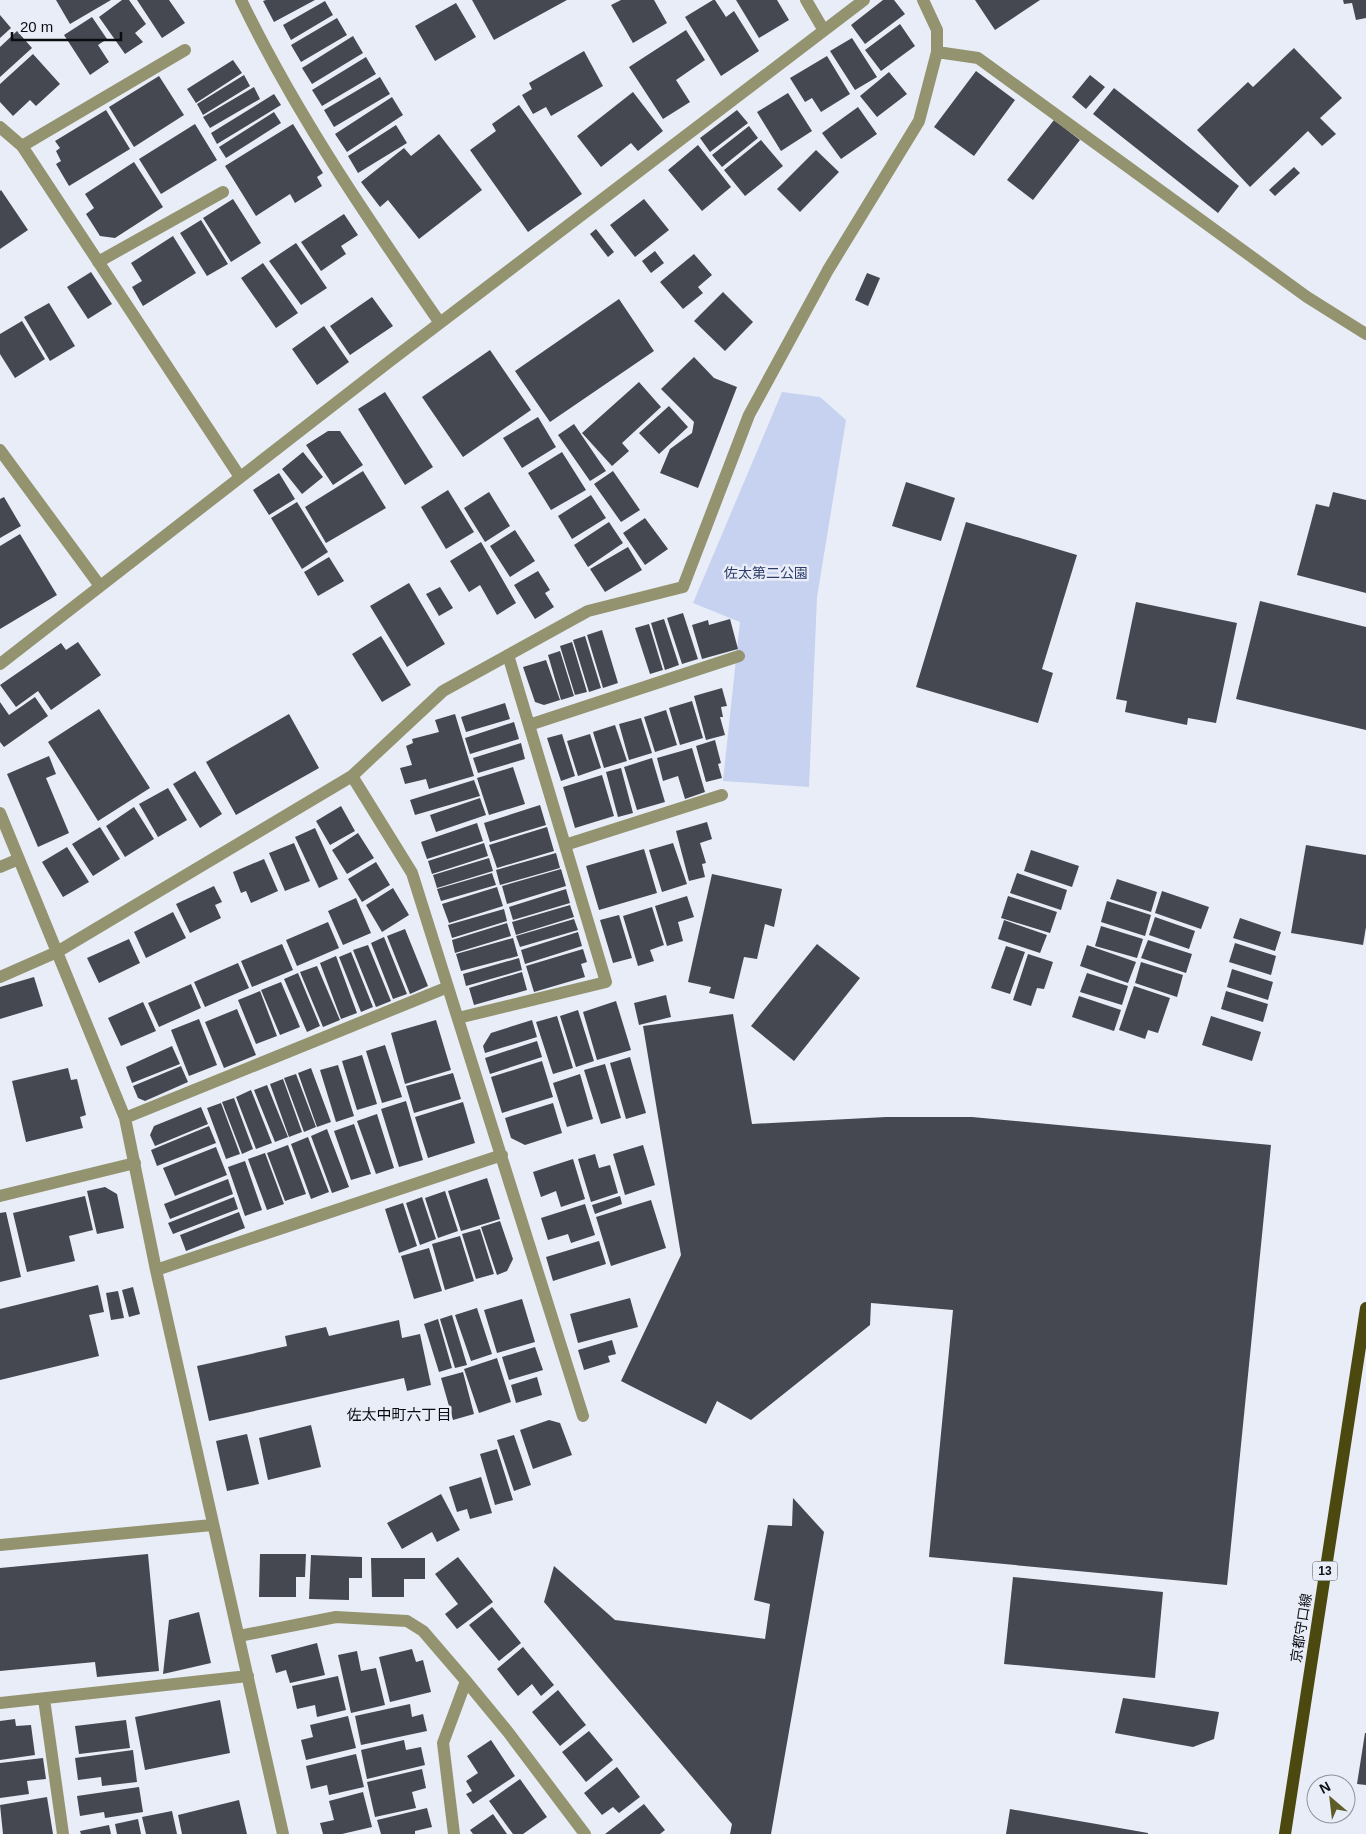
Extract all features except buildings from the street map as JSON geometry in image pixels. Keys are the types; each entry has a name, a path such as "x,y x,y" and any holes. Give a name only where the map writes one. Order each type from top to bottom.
{"main road":[{"name":"京都守口線","path":"1284,1834 1366,1308"}],"street":[{"path":"241,0 259,36 350,193 440,323"},
{"path":"806,0 823,29"},
{"path":"0,664 440,323 823,29 864,0"},
{"path":"0,977 57,952 352,776 443,691 588,611 683,587 749,415 828,270 919,121 937,52 937,30 923,0"},
{"path":"22,146 184,50"},
{"path":"937,52 978,58 1307,298 1366,334"},
{"path":"0,127 22,146 240,477"},
{"path":"98,262 222,192"},
{"path":"0,450 100,586"},
{"path":"458,1018 606,982 508,655"},
{"path":"529,725 739,656"},
{"path":"352,776 412,874 583,1416"},
{"path":"565,845 722,795"},
{"path":"0,812 126,1118 156,1270 283,1834"},
{"path":"0,867 19,860"},
{"path":"126,1118 448,987"},
{"path":"156,1270 502,1155"},
{"path":"0,1196 134,1164"},
{"path":"0,1545 212,1525"},
{"path":"239,1636 336,1617 407,1621 423,1630 508,1732 585,1834"},
{"path":"0,1703 248,1676"},
{"path":"454,1834 442,1743 466,1681"},
{"path":"44,1699 63,1834"}],"green space":[{"name":"佐太第二公園","path":"782,392 820,397 846,420 817,597 809,787 723,781 740,622 693,603"}],"district":[{"name":"佐太中町六丁目","path":"399,1414"}]}
